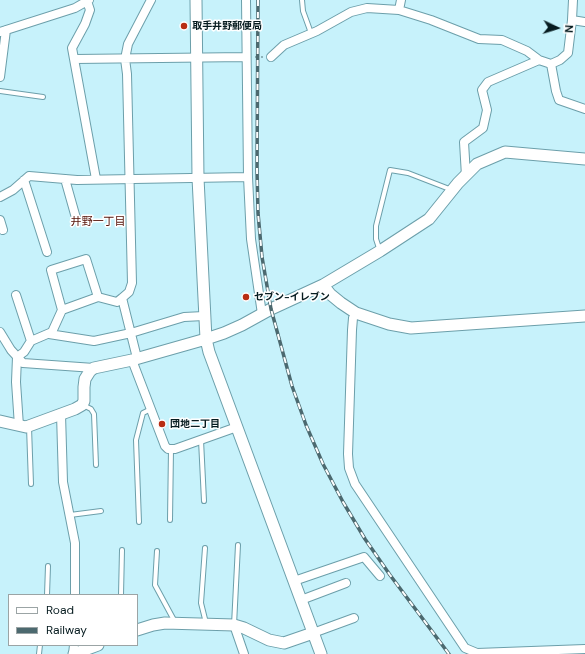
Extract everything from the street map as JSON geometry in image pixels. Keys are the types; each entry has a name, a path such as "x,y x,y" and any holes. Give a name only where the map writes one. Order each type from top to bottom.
{"street":[{"path":"62,310 98,297 117,302 129,292 132,283 127,74 125,59 128,44 151,0"},
{"path":"196,0 198,58 198,178 206,339 209,352 321,654"},
{"path":"246,0 248,177 252,239 262,314"},
{"path":"399,10 401,0"},
{"path":"271,56 284,45 311,34 351,12 367,8 399,10 479,38 502,40 527,51 539,60 551,64 560,60 568,53 572,20 572,0"},
{"path":"0,77 3,31 74,8 88,1 90,10 85,24 72,48 96,179"},
{"path":"572,20 585,22"},
{"path":"75,60 246,57"},
{"path":"466,176 464,142 484,128 486,110 482,90 488,82 539,60"},
{"path":"551,64 559,100 585,109"},
{"path":"0,332 11,350 23,363 94,368 135,359 206,339 242,325 323,285 380,251 429,219 452,190 477,164 506,152 585,159"},
{"path":"0,197 13,190 29,176 77,180 248,177"},
{"path":"65,179 76,218"},
{"path":"24,180 47,252"},
{"path":"0,220 3,230"},
{"path":"17,357 24,352 31,341 52,332 62,310 51,270 86,259 98,297"},
{"path":"323,285 330,294 356,313 389,324 411,328 585,316"},
{"path":"16,295 31,341"},
{"path":"122,298 131,333 135,359 165,446 171,449 237,427"},
{"path":"356,313 353,318 352,330 348,454 349,468 355,484 465,648 477,653 585,650"},
{"path":"49,334 94,341 131,333 184,317 204,316"},
{"path":"17,357 16,382 24,426"},
{"path":"0,421 24,426 75,409 82,405 84,401 85,379 94,368"},
{"path":"61,414 63,482 75,543 75,594"},
{"path":"294,581 364,557 380,576"},
{"path":"301,600 346,583"},
{"path":"138,630 153,625 175,623 234,625 278,643 292,642 354,618"},
{"path":"234,625 244,654"},
{"path":"74,654 95,646"}],"lane":[{"path":"302,0 303,11 311,34"},
{"path":"0,91 42,97"},
{"path":"380,251 376,239 376,226 390,170 408,173 452,190"},
{"path":"82,405 90,409 94,414 96,465"},
{"path":"139,522 136,440 143,413 151,409"},
{"path":"24,426 31,484"},
{"path":"200,439 204,501"},
{"path":"170,520 171,449"},
{"path":"70,515 101,511"},
{"path":"234,625 238,545"},
{"path":"205,548 201,603 206,623"},
{"path":"121,594 122,550"},
{"path":"157,551 155,584 175,623"},
{"path":"47,594 48,566"}],"path":[{"path":"246,57 271,56"}],"railway":[{"path":"258,0 258,213 262,257 271,309 292,386 306,425 323,464 343,502 365,539 390,575 449,654"}],"place":[{"name":"取手井野郵便局","path":"184,26"},
{"name":"セブン-イレブン","path":"246,297"},
{"name":"団地二丁目","path":"162,424"}],"district":[{"name":"井野一丁目","path":"98,222"}]}
